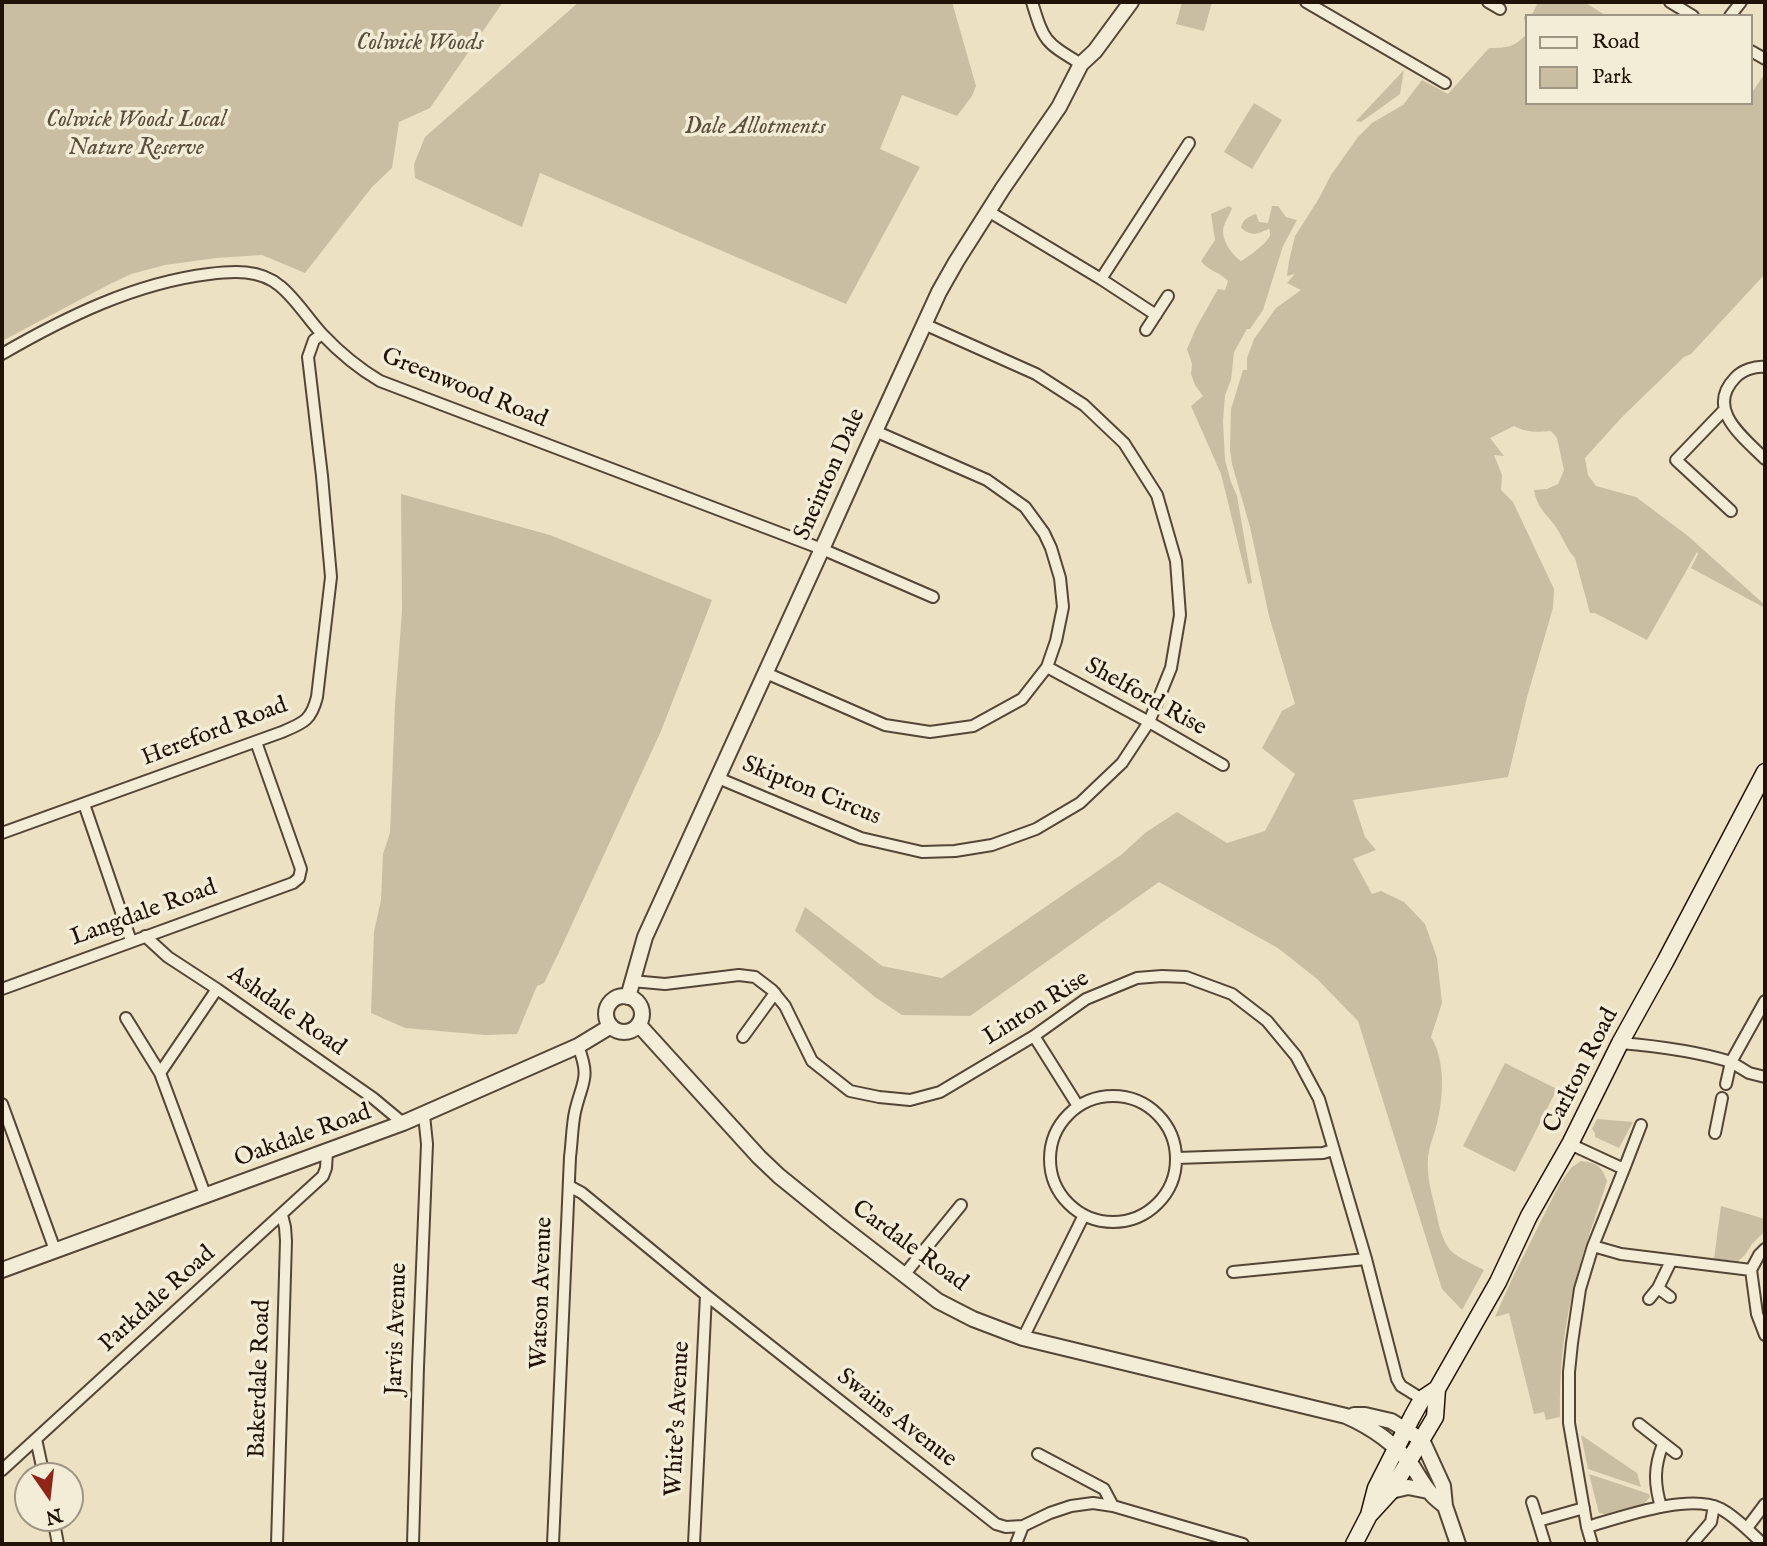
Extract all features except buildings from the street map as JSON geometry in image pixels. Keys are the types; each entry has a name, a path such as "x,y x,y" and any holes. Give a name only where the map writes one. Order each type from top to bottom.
{"main road":[{"name":"Carlton Road","path":"1369,1515 1391,1491 1435,1417 1437,1389 1499,1282 1529,1216 1570,1144 1620,1043 1759,798 1765,772"},
{"name":"Carlton Road","path":"1354,1544 1369,1515 1376,1488 1422,1399 1437,1389"}],"street":[{"path":"1032,2 1046,40 1081,64"},
{"name":"Sneinton Dale","path":"611,1026 607,1016 609,1005 617,998 628,997 645,937 924,324 956,262 1059,107 1081,64 1096,51 1130,2"},
{"path":"1306,2 1445,83"},
{"path":"1488,2 1500,9"},
{"path":"1670,2 1690,14"},
{"path":"1101,279 1185,160 1189,143"},
{"path":"988,211 1156,315"},
{"name":"Greenwood Road","path":"2,354 112,299 161,282 219,273 250,272 281,286 323,334 361,370 380,381 822,549 933,597"},
{"path":"1146,330 1168,296"},
{"name":"Skipton Circus","path":"718,778 861,838 922,852 955,850 992,845 1036,829 1080,803 1122,763 1149,722 1171,668 1180,615 1176,561 1157,495 1124,443 1084,405 1036,374 924,324"},
{"name":"Hereford Road","path":"2,833 256,742 306,721 314,709 331,577 308,357 314,340 323,334"},
{"path":"1765,367 1740,372 1723,393 1725,412 1736,431 1765,458"},
{"path":"1725,409 1676,460 1731,511"},
{"path":"766,673 885,725 930,733 973,726 1022,699 1047,667 1063,607 1060,578 1051,548 1038,524 1025,507 987,480 875,431"},
{"name":"Shelford Rise","path":"1047,667 1223,765"},
{"name":"Langdale Road","path":"2,989 293,883 299,878 302,869 256,742"},
{"path":"84,804 131,941"},
{"name":"Ashdale Road","path":"145,936 168,957 373,1098 403,1123"},
{"name":"Linton Rise","path":"632,981 665,985 738,975 755,977 775,993 785,1006 812,1061 849,1091 910,1100 940,1092 1034,1036 1086,999 1137,978 1186,978 1232,995 1267,1021 1296,1056 1319,1099 1366,1259 1397,1379 1401,1386 1422,1399"},
{"path":"160,1073 217,989"},
{"path":"743,1037 775,993"},
{"path":"611,1026 616,1030 628,1031 639,1025 642,1011 635,999 628,997"},
{"path":"1726,1084 1731,1062 1765,1001"},
{"path":"126,1018 160,1073 206,1196"},
{"name":"Cardale Road","path":"639,1025 779,1176 938,1301 973,1319 1023,1338 1346,1416 1384,1437 1409,1462 1428,1490 1445,1506"},
{"name":"Oakdale Road","path":"2,1270 424,1115 578,1046 611,1026"},
{"path":"1034,1036 1078,1106"},
{"path":"1620,1043 1718,1058 1749,1073 1765,1077"},
{"name":"Watson Avenue","path":"553,1544 569,1186 574,1120 586,1078 578,1046"},
{"path":"1110,1096 1127,1097 1157,1112 1168,1125 1177,1158 1175,1174 1160,1202 1147,1213 1116,1222 1100,1221 1071,1206 1060,1193 1050,1162 1051,1146 1066,1117 1078,1106 1093,1099 1110,1096"},
{"path":"1716,1133 1722,1098"},
{"path":"2,1104 55,1250"},
{"name":"Jarvis Avenue","path":"413,1544 427,1144 424,1115"},
{"path":"1592,1544 1569,1423 1572,1343 1580,1289 1593,1246 1641,1125"},
{"path":"1570,1144 1624,1169"},
{"path":"1177,1158 1323,1153 1334,1150"},
{"name":"Parkdale Road","path":"2,1470 323,1176 327,1152"},
{"name":"Swains Avenue","path":"569,1186 996,1524 1006,1527 1023,1526"},
{"path":"904,1275 961,1205"},
{"name":"Bakerdale Road","path":"277,1544 286,1241 282,1215"},
{"path":"1023,1338 1084,1215"},
{"path":"1593,1246 1621,1254 1751,1269"},
{"path":"1765,1250 1751,1269 1757,1314 1765,1335"},
{"path":"1233,1272 1366,1259"},
{"path":"1649,1298 1658,1287 1671,1261"},
{"path":"1658,1287 1670,1297"},
{"name":"White's Avenue","path":"694,1544 706,1295"},
{"name":"Cardale Road","path":"1346,1416 1365,1415 1391,1421 1422,1440"},
{"path":"1639,1424 1676,1453"},
{"path":"36,1439 41,1462"},
{"path":"1422,1440 1443,1486 1445,1506 1458,1544"},
{"path":"1661,1507 1655,1476 1663,1444"},
{"path":"1038,1454 1104,1489 1113,1506"},
{"path":"1391,1491 1408,1487 1428,1490"},
{"path":"1532,1502 1545,1544"},
{"path":"1016,1544 1023,1526 1049,1513 1093,1503 1113,1506 1243,1544"},
{"path":"1587,1527 1661,1507 1698,1503 1721,1509 1763,1544"},
{"path":"1746,1528 1765,1504"},
{"path":"1692,1544 1711,1522 1714,1506"},
{"path":"1538,1521 1584,1508"}],"green space":[{"name":"Colwick Woods Local Nature Reserve","path":"2,2 503,2 430,108 399,122 392,168 372,187 305,273 262,255 165,265 131,274 2,341"},
{"name":"Dale Allotments","path":"579,2 952,2 976,86 957,116 902,95 880,149 920,167 846,304 540,173 522,227 415,178 414,164 425,137"},
{"path":"1182,2 1212,2 1204,31 1176,24"},
{"path":"1538,2 1584,2 1604,14 1531,14"},
{"path":"1526,35 1526,105 1753,105 1753,91 1765,73 1765,274 1691,354 1684,357 1622,417 1585,458 1588,475 1596,486 1636,497 1688,536 1765,605 1765,608 1691,568 1697,552 1647,640 1595,613 1590,613 1575,558 1541,509 1534,490 1547,489 1558,484 1564,470 1557,438 1551,431 1528,431 1514,426 1490,438 1504,456 1494,455 1502,475 1501,490 1513,502 1554,589 1553,608 1527,697 1508,777 1353,800 1365,837 1376,850 1353,859 1372,894 1381,891 1404,902 1425,924 1437,958 1442,1003 1431,1037 1440,1058 1442,1083 1438,1120 1428,1157 1429,1179 1440,1230 1448,1247 1458,1256 1484,1270 1462,1310 1442,1289 1358,1021 1317,979 1278,948 1159,882 970,1016 902,1015 875,997 795,931 805,907 882,966 942,978 1121,855 1145,833 1177,812 1227,843 1265,831 1295,774 1262,748 1282,711 1295,704 1269,616 1250,527 1232,464 1231,409 1243,370 1247,370 1247,358 1254,339 1276,308 1301,290 1287,283 1295,274 1287,276 1295,236 1331,175 1358,137 1372,123 1403,105 1422,80 1448,94 1489,48 1501,48 1518,42"},
{"path":"1404,70 1400,94 1361,122 1356,121"},
{"path":"1254,103 1282,120 1252,169 1224,152"},
{"path":"1229,206 1232,208 1224,225 1223,235 1229,248 1241,261 1262,246 1270,235 1269,229 1255,234 1245,231 1241,228 1246,219 1256,214 1259,222 1268,223 1272,206 1278,206 1286,217 1297,220 1283,246 1263,310 1250,329 1247,329 1234,352 1231,380 1225,395 1225,460 1237,496 1252,583 1248,584 1221,474 1191,406 1203,396 1191,374 1192,364 1187,349 1218,289 1225,290 1228,281 1201,261 1215,240 1211,214"},
{"path":"401,494 550,535 712,600 661,731 561,948 544,983 537,986 517,1034 485,1035 405,1028 371,1013 374,932 381,900 383,854 390,833 402,611"},
{"path":"1505,1063 1557,1089 1515,1172 1463,1146"},
{"path":"1597,1119 1633,1122 1619,1148 1595,1137 1592,1129"},
{"path":"1581,1161 1598,1166 1607,1181 1583,1254 1568,1313 1561,1365 1560,1417 1546,1420 1544,1412 1534,1414 1509,1313 1495,1317 1560,1183 1572,1167"},
{"path":"1721,1206 1765,1219 1765,1231 1738,1261 1714,1259"},
{"path":"1581,1435 1637,1473 1641,1487 1588,1469"},
{"path":"1589,1474 1649,1494 1650,1497 1644,1504 1605,1514 1599,1513"}],"park label":[{"name":"Colwick Woods","path":"420,44"}]}
